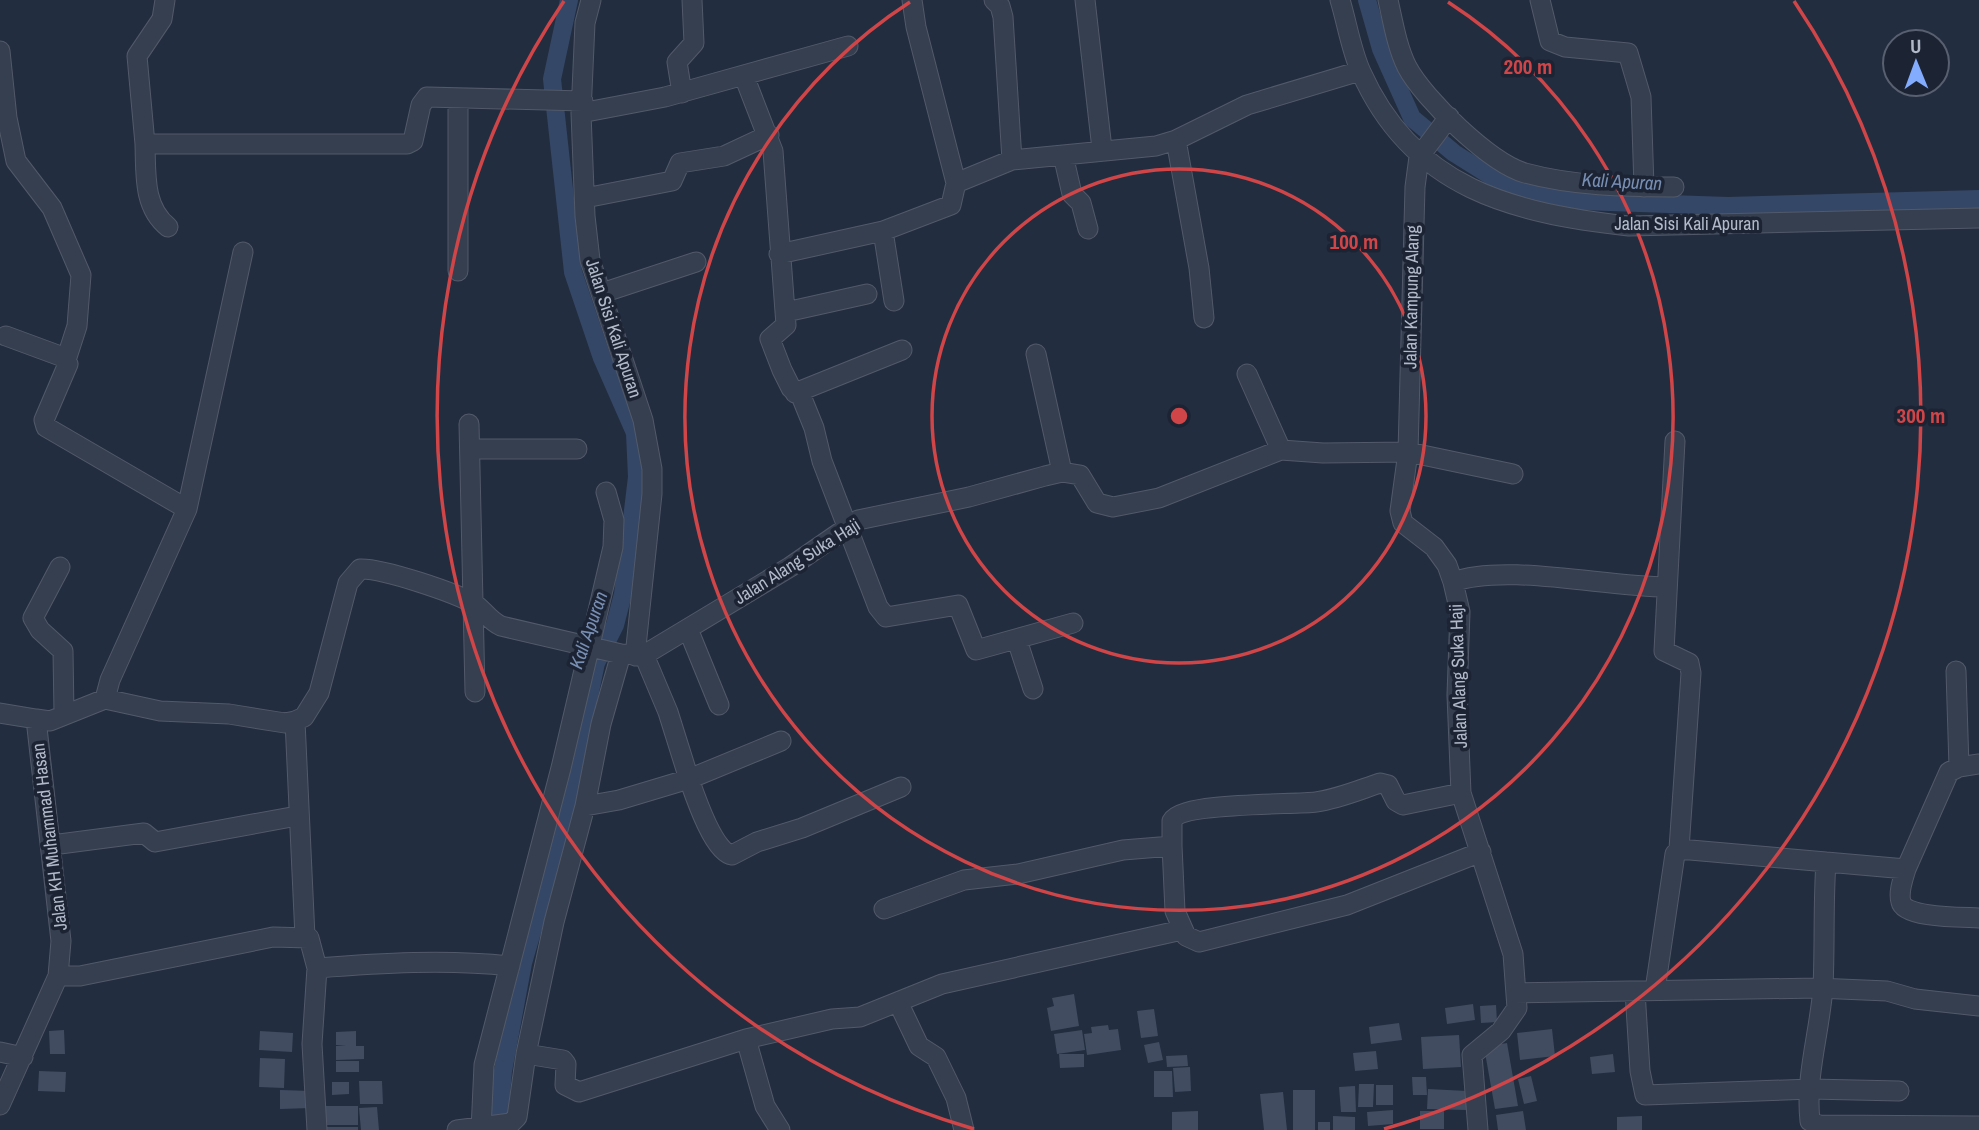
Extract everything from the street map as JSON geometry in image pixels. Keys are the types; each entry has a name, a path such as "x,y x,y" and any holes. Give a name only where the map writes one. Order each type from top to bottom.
{"street":[{"path":"165,0 162,19 137,56 150,204 168,227"},
{"name":"Jalan Sisi Kali Apuran","path":"590,0 579,105 590,260 643,420 652,469 652,494 617,651"},
{"path":"682,93 677,62 694,43 692,0"},
{"path":"779,254 883,230 951,205 956,183 916,27 912,0"},
{"path":"995,0 1003,16 1012,160"},
{"path":"1085,0 1102,149"},
{"name":"Jalan Sisi Kali Apuran","path":"1340,0 1360,71 1379,106 1423,151 1485,195 1511,206 1579,220 1629,226 1979,218"},
{"path":"1388,0 1408,68 1446,122 1503,164 1525,173 1595,185 1674,187"},
{"path":"1540,0 1550,41 1565,47 1628,53 1641,97 1644,187"},
{"path":"145,144 407,144 414,141 427,97 538,100 579,105 682,93 848,46"},
{"path":"0,51 7,118 16,161 52,208 81,275 77,326 66,360 67,371 44,420 46,427 187,509"},
{"path":"956,183 1012,160 1102,149 1156,146 1176,140 1247,106 1360,71"},
{"path":"744,76 773,151 779,254 786,312 785,329 770,339 782,370 795,393 801,396 814,428 822,461 884,616 954,604 960,608 976,650 1073,623"},
{"path":"458,98 458,271"},
{"path":"1423,151 1446,122"},
{"path":"585,198 673,181 680,163 724,156 769,135"},
{"path":"1176,140 1199,268 1204,318"},
{"name":"Jalan Kampung Alang","path":"1408,452 1412,204 1423,151"},
{"path":"1063,155 1072,194 1082,203 1088,229"},
{"path":"883,230 894,301"},
{"path":"105,699 110,680 187,509 243,252"},
{"path":"602,293 696,262"},
{"path":"786,312 867,294"},
{"path":"6,336 66,360"},
{"path":"795,393 901,350"},
{"path":"1036,354 1062,472 1080,475 1097,503 1113,507 1159,498 1282,450 1323,453 1408,452 1513,474"},
{"path":"1247,374 1282,450"},
{"path":"469,424 472,449 475,692"},
{"path":"1675,441 1664,651 1689,663 1692,673 1679,849 1645,991 1640,1071 1645,1095 1811,1089 1899,1091"},
{"path":"472,449 577,449"},
{"name":"Jalan Alang Suka Haji","path":"1408,452 1400,511 1403,523 1434,547 1447,565 1460,612 1457,695 1461,793 1507,930 1516,993 1517,1008 1512,1019 1472,1055 1478,1130"},
{"name":"Jalan Alang Suka Haji","path":"617,651 688,629 847,527 872,516 969,497 1062,472"},
{"path":"457,1130 511,1123 519,1111 526,1054 554,922 585,806 617,651 615,534 606,492"},
{"path":"60,567 33,618 40,630 63,650 64,714"},
{"path":"36,719 50,721 105,699 160,711 229,714 285,723 295,721 304,717 319,693 348,583 357,571 382,570 475,604 492,622 501,626 617,651 668,712 700,810 721,849 732,855 757,842 802,828 901,787"},
{"path":"1453,582 1471,576 1501,574 1667,587"},
{"path":"688,629 719,705"},
{"path":"1017,640 1033,689"},
{"path":"483,1128 484,1065 561,768 617,651"},
{"path":"1956,671 1959,767"},
{"name":"Jalan KH Muhammad Hasan","path":"0,713 36,719 38,763 52,845 61,941 58,976 0,1105"},
{"path":"295,721 305,937"},
{"path":"585,806 619,800 689,779 780,741"},
{"path":"1979,764 1959,767 1949,772 1906,869 1900,891 1904,908 1919,914 1979,918"},
{"path":"1461,793 1403,805 1396,801 1390,786 1380,783 1316,802 1220,807 1180,814 1172,821 1175,911 1182,930 1189,939 1199,942 1347,905 1481,852"},
{"path":"52,845 144,833 155,842 298,816"},
{"path":"884,909 964,880 1018,874 1123,850 1171,846"},
{"path":"1679,849 1906,869"},
{"path":"1826,862 1822,916 1823,988 1812,1061 1807,1126 1979,1126"},
{"path":"526,1054 562,1060 566,1065 565,1085 579,1092 746,1040 832,1019 860,1017 970,976 1182,930"},
{"path":"58,976 80,976 273,937 305,937 313,943 317,968 312,1044 317,1130"},
{"path":"317,968 411,962 510,966"},
{"path":"1516,993 1823,988 1887,991 1915,999 1979,1006"},
{"path":"898,1002 919,1046 936,1057 956,1098 964,1130"},
{"path":"746,1040 765,1105 780,1130"},
{"path":"0,1052 23,1057"}],"building":[{"path":"1074,994 1079,1026 1051,1031 1047,1008 1054,1006 1052,998"},
{"path":"1473,1004 1475,1020 1447,1024 1445,1008"},
{"path":"1496,1005 1497,1022 1481,1023 1480,1006"},
{"path":"1154,1009 1158,1036 1141,1038 1137,1011"},
{"path":"1399,1023 1402,1040 1371,1044 1369,1027"},
{"path":"1108,1025 1109,1030 1118,1029 1121,1050 1087,1055 1084,1034 1092,1033 1091,1027"},
{"path":"1552,1029 1555,1056 1520,1060 1517,1033"},
{"path":"64,1030 65,1054 50,1054 49,1031"},
{"path":"1082,1030 1085,1050 1057,1054 1054,1034"},
{"path":"260,1031 293,1033 292,1052 259,1050"},
{"path":"356,1031 356,1046 364,1046 364,1059 336,1060 336,1046 346,1045 336,1045 336,1032"},
{"path":"1459,1035 1461,1067 1423,1069 1421,1037"},
{"path":"1159,1042 1163,1060 1148,1063 1144,1045"},
{"path":"1507,1043 1518,1106 1495,1109 1484,1047"},
{"path":"1376,1051 1378,1069 1355,1071 1353,1053"},
{"path":"1059,1054 1084,1054 1084,1067 1060,1068"},
{"path":"1613,1054 1615,1072 1592,1074 1590,1057"},
{"path":"1187,1055 1188,1066 1167,1067 1166,1056"},
{"path":"260,1058 285,1059 284,1088 259,1087"},
{"path":"336,1061 359,1061 359,1072 336,1072"},
{"path":"1190,1067 1191,1091 1175,1092 1173,1068"},
{"path":"39,1071 66,1072 65,1092 38,1091"},
{"path":"1154,1071 1172,1071 1173,1097 1154,1097"},
{"path":"1531,1076 1537,1101 1524,1104 1518,1079"},
{"path":"1412,1077 1426,1077 1427,1095 1413,1095"},
{"path":"359,1081 382,1081 383,1104 360,1104"},
{"path":"332,1082 349,1082 349,1094 332,1095"},
{"path":"1359,1084 1374,1084 1373,1107 1358,1107"},
{"path":"1376,1085 1393,1085 1393,1105 1376,1105"},
{"path":"1355,1086 1356,1112 1341,1112 1339,1087"},
{"path":"1428,1089 1467,1091 1466,1110 1427,1109"},
{"path":"280,1090 311,1091 311,1108 280,1109"},
{"path":"1293,1090 1315,1090 1315,1130 1293,1130"},
{"path":"1283,1092 1287,1130 1264,1130 1260,1094"},
{"path":"325,1106 358,1106 358,1125 325,1125"},
{"path":"377,1107 379,1130 361,1130 359,1108"},
{"path":"1393,1110 1393,1124 1368,1126 1367,1112"},
{"path":"1198,1111 1198,1130 1172,1130 1172,1112"},
{"path":"1420,1111 1444,1111 1444,1129 1420,1129"},
{"path":"1523,1111 1526,1130 1498,1130 1496,1115"},
{"path":"1333,1116 1355,1117 1355,1130 1333,1130"},
{"path":"1642,1116 1642,1130 1617,1130 1617,1117"},
{"path":"1318,1122 1330,1122 1330,1130 1318,1130"},
{"path":"327,1127 358,1127 358,1130 327,1130"}],"waterway":[{"name":"Kali Apuran","path":"498,1130 503,1071 523,963 560,835 596,663 615,625 623,594 637,477 635,433 602,358 573,272 552,79 569,0"},
{"name":"Kali Apuran","path":"1367,0 1381,49 1412,118 1454,153 1505,185 1581,201 1728,206 1979,199"}]}
